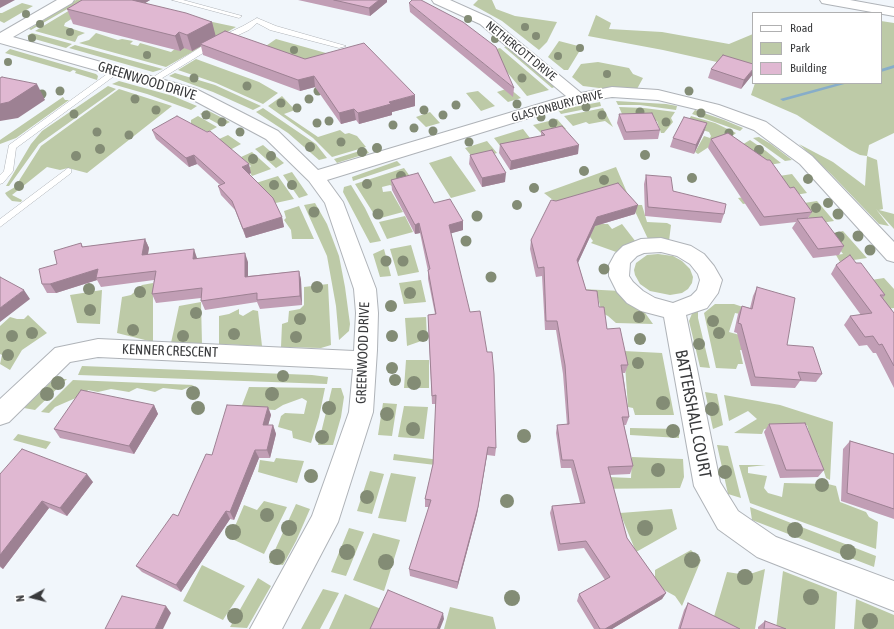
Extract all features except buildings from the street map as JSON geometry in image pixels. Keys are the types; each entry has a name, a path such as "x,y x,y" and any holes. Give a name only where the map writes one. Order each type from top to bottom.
{"street":[{"path":"0,38 67,0"},
{"name":"NETHERCOTT DRIVE","path":"439,0 485,21 578,98"},
{"path":"826,0 894,12"},
{"name":"GREENWOOD DRIVE","path":"0,38 190,92 272,135 315,176 334,202 365,289 367,314 361,412 324,522 265,629"},
{"name":"GLASTONBURY DRIVE","path":"315,176 578,98 612,92 658,95 712,108 760,126 806,160 894,255"},
{"name":"BATTERSHALL COURT","path":"674,311 707,486 728,520 767,547 894,596"},
{"name":"KENNER CRESCENT","path":"0,415 63,354 98,348 271,355 365,362"}],"lane":[{"path":"175,0 239,16"},
{"path":"151,80 210,45 246,28 257,20 273,28 342,46"},
{"path":"0,149 12,147 117,71"},
{"path":"0,181 8,171 12,147"},
{"path":"0,224 68,171"}],"green space":[{"path":"76,0 83,0 31,30 29,29"},
{"path":"478,0 492,0 496,9 515,16 557,22 547,42 539,50 502,21 473,5"},
{"path":"99,2 65,23 64,26 85,33 78,36 75,42 35,31 70,10"},
{"path":"22,3 33,6 4,23 0,21 0,13"},
{"path":"596,15 611,23 609,29 662,32 729,44 752,34 752,70 663,50 588,36"},
{"path":"189,17 236,27 166,67 79,43 89,40 96,33 118,40 122,39 133,41 130,44 138,46 140,43 171,52 185,41"},
{"path":"882,21 894,23 894,133 869,145 867,156 860,155 850,150 797,115 751,95 755,84 882,84"},
{"path":"32,33 72,44 66,48 27,36"},
{"path":"276,39 333,56 305,65 260,50"},
{"path":"559,41 582,47 568,70 564,70 548,57"},
{"path":"75,45 163,69 153,72 69,48"},
{"path":"510,46 557,86 552,88 504,47"},
{"path":"500,48 549,90 527,96 507,72 482,53"},
{"path":"10,49 96,74 98,76 97,80 75,73 76,71 73,70 70,72 5,53"},
{"path":"196,59 259,82 278,93 263,104 216,83 178,70"},
{"path":"598,62 629,68 633,74 643,78 637,89 583,86 572,77 581,64"},
{"path":"175,73 215,85 261,106 253,110 213,92 169,76"},
{"path":"119,81 173,96 197,106 191,110 147,94 112,84"},
{"path":"108,86 116,89 39,144 9,186 6,186 31,144 42,131"},
{"path":"509,88 521,98 508,102 497,92"},
{"path":"119,89 172,106 87,173 68,168 60,170 47,167 12,195 22,200 21,202 12,201 7,196 5,193 15,187 41,146"},
{"path":"478,91 495,106 481,111 466,93"},
{"path":"282,96 295,110 284,114 318,137 340,130 345,134 349,133 357,136 366,147 332,157 313,138 268,106"},
{"path":"63,97 65,100 69,100 16,138 0,144 0,140"},
{"path":"616,101 677,106 676,110 640,105 618,105"},
{"path":"600,102 601,106 561,114 558,110"},
{"path":"619,107 644,108 675,112 671,118 673,122 664,133 661,133 657,121 622,114"},
{"path":"263,108 316,144 327,158 319,160 288,133 256,112"},
{"path":"603,108 613,127 605,121 589,124 586,122 573,126 564,116"},
{"path":"207,110 230,122 222,126 200,114"},
{"path":"695,110 743,128 740,131 692,114"},
{"path":"430,112 440,123 426,127 416,117"},
{"path":"198,116 217,127 208,132 191,124 191,120"},
{"path":"691,116 715,123 736,133 731,137 721,139 698,154 695,152 704,136 710,138 711,136 709,132 686,125"},
{"path":"557,119 566,129 543,135 533,125"},
{"path":"523,129 533,142 501,147 494,138"},
{"path":"228,135 241,144 230,150 217,140"},
{"path":"759,137 792,160 785,161 753,138"},
{"path":"750,140 781,163 762,166 740,146"},
{"path":"487,141 497,153 481,158 473,158 465,148"},
{"path":"799,144 833,162 865,186 867,156 877,160 883,209 879,210 894,214 894,229 876,209 889,226 879,224 832,175"},
{"path":"263,145 284,163 276,168 255,149"},
{"path":"366,149 369,153 337,163 334,159"},
{"path":"252,152 271,169 252,176 248,169 251,166 241,157"},
{"path":"451,156 476,191 451,198 429,163"},
{"path":"397,161 401,165 353,181 352,177"},
{"path":"616,167 631,202 609,187 584,193 601,224 608,224 612,229 622,224 636,242 619,253 591,243 593,241 587,233 558,204 544,193"},
{"path":"404,168 414,182 394,187 390,185 382,187 383,192 391,191 403,212 377,219 355,184"},
{"path":"292,172 308,195 299,198 283,175"},
{"path":"792,174 807,193 743,204 738,198 783,191 773,177"},
{"path":"278,176 294,199 271,204 256,183"},
{"path":"351,185 365,208 381,241 370,243 343,192 344,187"},
{"path":"817,201 834,221 814,224 798,204"},
{"path":"315,203 327,224 339,256 345,287 350,324 349,331 339,340 336,306 327,256 304,205"},
{"path":"632,205 642,205 647,222 667,223 671,225 669,241 648,239"},
{"path":"299,206 314,239 292,239 291,230 284,220 286,218 284,211"},
{"path":"405,216 413,232 387,239 379,222"},
{"path":"843,231 867,258 840,262 836,255 843,254 828,234"},
{"path":"411,245 419,272 398,276 390,249"},
{"path":"384,249 391,276 380,277 373,254"},
{"path":"658,254 673,256 682,261 690,269 693,277 692,283 688,289 682,293 670,295 650,291 640,284 634,270 636,263 647,255"},
{"path":"884,278 894,289 894,308 888,309 865,281"},
{"path":"421,280 426,302 404,304 399,283"},
{"path":"153,283 153,342 117,333 122,297 131,295 142,285"},
{"path":"328,284 331,345 321,348 281,347 282,324 288,322 289,311 300,309 304,305 304,287"},
{"path":"562,288 621,291 643,310 653,324 616,323 602,313 598,298"},
{"path":"102,290 100,324 77,323 70,295"},
{"path":"201,302 202,344 171,343 179,306"},
{"path":"715,304 734,304 743,307 740,314 735,313 729,332 775,345 773,350 740,350 743,364 738,364 736,369 716,368 704,313"},
{"path":"702,308 698,312 698,318 710,368 700,367 689,321 693,311"},
{"path":"239,309 239,314 243,316 253,310 258,311 262,346 219,344 219,316 229,314"},
{"path":"28,315 47,333 22,350 10,370 0,364 2,355 0,354 0,326 10,317 24,319"},
{"path":"426,317 427,339 407,346 405,318"},
{"path":"624,351 662,353 674,415 635,415 633,408 628,407"},
{"path":"406,360 429,360 429,388 404,388"},
{"path":"82,366 312,375 328,377 327,384 78,375"},
{"path":"54,379 67,379 35,410 24,408"},
{"path":"73,380 194,385 182,390 163,388 155,392 137,388 129,392 111,389 98,392 88,390 85,394 55,407 49,413 41,412"},
{"path":"249,387 325,388 319,417 311,443 293,438 292,431 278,427 281,416 285,413 304,414 307,401 302,398 283,405 275,410 241,408"},
{"path":"332,388 341,388 344,397 341,417 333,445 318,445"},
{"path":"705,392 717,394 723,425 713,429"},
{"path":"724,395 780,405 833,422 830,480 826,478 818,453 814,450 807,425 785,425 784,427 764,429 762,434 734,433 757,419 748,411 729,421"},
{"path":"383,403 397,404 392,436 378,435"},
{"path":"404,406 428,407 424,439 398,437"},
{"path":"630,428 679,429 679,438 630,435"},
{"path":"18,434 51,442 46,449 13,440"},
{"path":"717,445 728,446 741,498 728,494"},
{"path":"394,454 447,461 444,466 393,460"},
{"path":"632,457 683,459 684,477 680,488 590,489 585,476 631,478"},
{"path":"276,458 304,461 297,483 258,472 260,460 274,462"},
{"path":"739,465 766,465 748,467 748,473 767,476 764,488 768,493 782,497 784,483 828,484 836,486 840,502 866,512 869,517 878,522 876,549 750,503"},
{"path":"370,471 384,474 372,514 357,511"},
{"path":"391,473 416,477 406,522 378,518"},
{"path":"264,501 287,507 264,554 230,538 244,505 257,510"},
{"path":"296,504 310,509 296,541 283,565 269,563"},
{"path":"750,507 876,556 874,567 752,520"},
{"path":"672,509 677,529 636,552 620,513"},
{"path":"349,528 364,532 346,576 331,572"},
{"path":"373,533 400,540 384,591 353,580"},
{"path":"691,550 701,560 682,606 675,596 655,585 655,570"},
{"path":"202,565 245,586 223,620 183,601"},
{"path":"765,569 755,629 738,629 713,620 727,572 740,574 753,573"},
{"path":"783,571 837,592 835,629 776,629"},
{"path":"258,578 271,586 247,628 230,627"},
{"path":"323,589 339,593 320,629 301,629"},
{"path":"345,594 381,609 370,629 329,629"},
{"path":"856,599 894,615 894,629 854,629"},
{"path":"450,607 493,617 496,629 444,629"}],"waterway":[{"path":"882,71 894,66"},
{"path":"783,99 841,84"}]}
